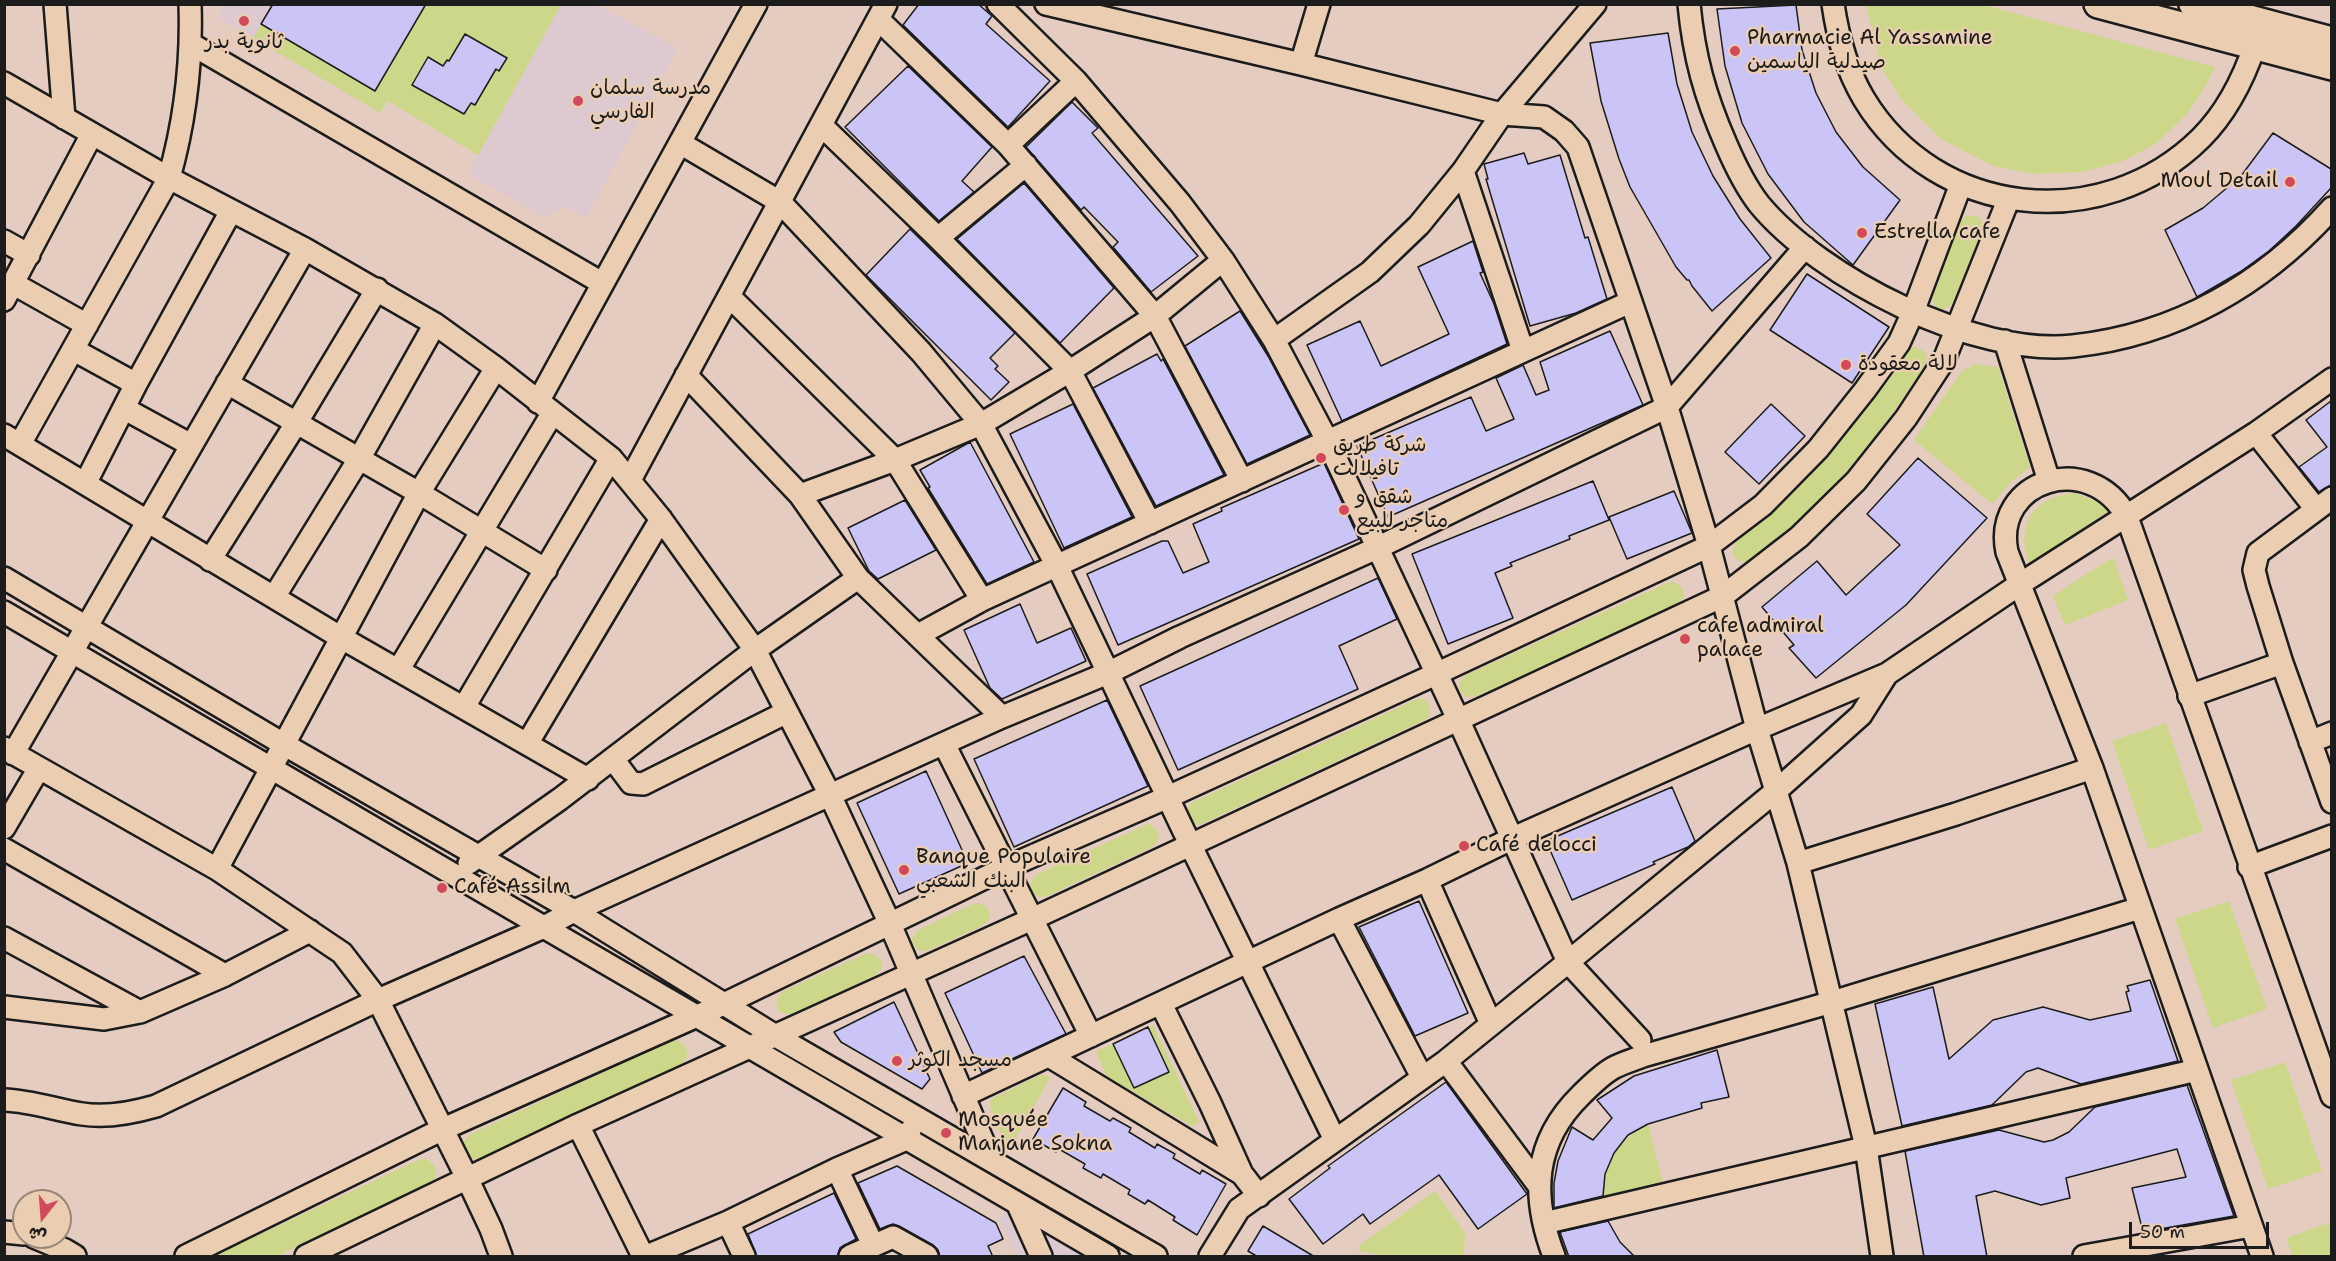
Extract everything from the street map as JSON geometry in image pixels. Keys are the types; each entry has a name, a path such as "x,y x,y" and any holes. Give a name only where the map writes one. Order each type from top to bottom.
{"main road":[{"path":"2098,4 2331,66"},
{"path":"2193,4 2331,41"}],"street":[{"path":"55,4 64,118"},
{"path":"190,4 191,44 178,145 169,178 74,350 12,439 340,637 588,779"},
{"path":"399,669 483,531 545,408 602,284 756,4"},
{"path":"998,4 1076,81 1180,203 1222,260 1274,340 1328,442 1513,838 1568,962 1640,1040"},
{"path":"1046,4 1502,114 1544,117 1564,131 1578,147 1667,407 1709,546 1758,729 1798,862 1866,1147 1882,1257"},
{"path":"1301,64 1318,4"},
{"path":"1274,340 1371,272 1419,225 1463,171 1502,114 1595,4"},
{"path":"1676,4 1692,39"},
{"path":"1689,4 1692,39 1700,78 1738,171 1759,203 1805,247 1867,288 1913,312 1958,329 2050,347 2071,347 2128,337 2194,312 2252,281 2291,250 2331,208"},
{"path":"1833,4 1845,60 1853,80 1876,117 1898,141 1923,162 1961,184 1978,191 2036,202 2078,200 2119,190 2157,172 2180,157 2220,117 2235,93 2255,45"},
{"path":"630,480 882,12 1026,165 1155,316 1242,481"},
{"path":"191,44 602,284"},
{"path":"1008,145 1076,81"},
{"path":"4,83 169,178 377,289 435,324 496,368 611,458 661,519 755,650 830,795 890,924 991,1160"},
{"path":"821,125 938,238 1070,371 1150,523"},
{"path":"87,325 9,292 92,134"},
{"path":"680,143 780,202 921,352 981,424 1057,566 1335,1140"},
{"path":"938,238 1026,165"},
{"path":"1463,171 1523,351"},
{"path":"186,1257 441,1130 724,1004 1005,868 1436,674 1709,546 1763,505 1818,449 1899,343 1961,184"},
{"path":"306,1257 578,1125 774,1035 912,975 1723,596 1799,537 1856,481 1906,418 1944,360 2009,198"},
{"path":"86,482 136,384 231,211"},
{"path":"4,241 29,255"},
{"path":"4,1100 29,1101 82,1114 103,1115 139,1111 156,1106 378,1000 544,927 574,911 1002,717 1108,673 1180,637 1377,548 1667,407 1805,247"},
{"path":"304,249 87,626 9,751 217,869 342,954 378,1000 467,1178 491,1229 501,1257"},
{"path":"800,495 895,460 981,424 1070,371 1155,316 1222,260"},
{"path":"210,560 377,289"},
{"path":"729,296 895,460 982,600"},
{"path":"918,635 982,600 1630,302"},
{"path":"274,597 358,459 435,324"},
{"path":"2005,340 2049,482"},
{"path":"74,350 136,384"},
{"path":"217,869 419,493 496,368"},
{"path":"686,375 800,495 858,578 1002,717"},
{"path":"963,1096 1513,838 1758,729 1887,675 2020,584 2256,433 2331,379"},
{"path":"227,383 419,493 546,570"},
{"path":"125,409 191,445"},
{"path":"2256,433 2324,503 2258,553 2254,570 2282,663 2331,802"},
{"path":"464,707 611,458"},
{"path":"2262,1257 2092,768 2007,552 2004,537 2009,518 2019,501 2034,488 2049,482 2072,478 2092,483 2109,493 2127,517 2331,1096"},
{"path":"528,744 661,519"},
{"path":"4,578 285,745 574,911 774,1035 1156,1257"},
{"path":"450,874 588,779 755,650 858,578"},
{"path":"4,612 904,1140 1108,1257"},
{"path":"2189,696 2282,663"},
{"path":"1210,1257 1239,1209 1446,1061 1776,791 1861,715 1887,675"},
{"path":"614,759 631,783 643,784 787,712"},
{"path":"2310,742 2331,733"},
{"path":"944,744 1091,1036"},
{"path":"4,828 39,768"},
{"path":"1798,862 1956,814 2092,768"},
{"path":"2249,867 2331,836"},
{"path":"4,849 225,975"},
{"path":"1427,880 1491,1024"},
{"path":"1554,1257 1544,1222 1539,1186 1544,1155 1557,1121 1586,1089 1615,1067 1643,1056 1832,1002 2140,908"},
{"path":"1339,919 1422,1077"},
{"path":"4,1007 104,1019 140,1012 225,975 310,931"},
{"path":"4,938 140,1012"},
{"path":"1161,1004 1210,1102 1242,1174 1259,1196"},
{"path":"1049,1056 1242,1174"},
{"path":"1446,1061 1539,1186"},
{"path":"1544,1222 2197,1070"},
{"path":"578,1125 645,1257 677,1250 728,1222 837,1169 904,1140 919,1118"},
{"path":"837,1169 873,1245"},
{"path":"1018,1204 1041,1257"},
{"path":"728,1222 744,1257"},
{"path":"2084,1257 2251,1226"},
{"path":"850,1257 893,1237 927,1257"}],"shaded area":[{"name":"ثانوية بدر","path":"220,5 273,5 253,38 220,19"},
{"name":"مدرسة سلمان الفارسي","path":"561,5 597,5 678,48 586,218 565,207 544,217 468,174"},
{"path":"1007,1207 1092,1256 1016,1256 999,1221"}],"green space":[{"path":"273,5 561,5 478,155 388,101 380,113 253,38"},
{"path":"1866,5 1984,5 2215,67 2187,114 2157,143 2123,161 2082,172 2033,174 1993,166 1941,139 1900,98 1881,67"},
{"path":"1968,215 1979,217 1983,223 1982,230 1953,302 1943,309 1935,306 1931,296 1960,222"},
{"path":"1914,347 1924,351 1927,357 1925,365 1888,419 1847,472 1800,521 1775,542 1749,562 1738,561 1732,552 1736,542 1772,514 1826,459 1905,352"},
{"path":"1975,364 1998,367 2030,467 2011,482 1992,504 1914,440 1961,372"},
{"path":"2075,493 2098,502 2109,511 2037,560 2029,563 2025,549 2025,536 2031,514 2049,500"},
{"path":"2113,557 2128,600 2065,625 2053,596"},
{"path":"1674,582 1681,587 1683,593 1677,605 1477,696 1466,697 1460,691 1459,684 1464,676 1667,583"},
{"path":"1419,698 1430,707 1430,714 1425,720 1204,823 1197,825 1190,822 1186,812 1191,803"},
{"path":"2166,723 2203,831 2149,850 2112,741"},
{"path":"1148,824 1157,830 1159,836 1154,846 1045,897 1034,894 1030,885 1035,875"},
{"path":"2229,901 2267,1009 2213,1028 2175,919"},
{"path":"975,903 983,904 989,910 989,919 984,925 927,951 921,951 915,947 912,939 918,930"},
{"path":"867,953 874,954 882,962 881,969 876,975 793,1014 778,1011 776,1000 782,992"},
{"path":"1153,1025 1199,1122 1192,1126 1106,1076 1096,1051 1113,1044 1134,1088 1169,1071 1148,1027"},
{"path":"677,1040 684,1045 687,1052 684,1063 680,1066 480,1159 468,1159 461,1145 469,1135 669,1041"},
{"path":"2285,1062 2322,1171 2268,1189 2231,1080"},
{"path":"1042,1074 1050,1078 1011,1147 993,1118 991,1099"},
{"path":"1648,1124 1663,1184 1602,1199 1606,1174 1614,1154 1636,1131"},
{"path":"426,1159 433,1164 436,1171 433,1182 429,1185 277,1256 214,1256 418,1160"},
{"path":"1436,1192 1465,1233 1464,1256 1388,1256 1359,1251 1360,1245"},
{"path":"2331,1222 2331,1256 2293,1256 2286,1238"}],"building":[{"path":"273,4 426,4 375,91 261,24"},
{"path":"919,4 978,4 992,16 986,24 1050,81 1008,127 903,25"},
{"path":"1796,5 1802,50 1816,93 1836,132 1863,167 1900,200 1853,265 1804,222 1768,174 1742,123 1725,66 1717,9"},
{"path":"1668,33 1677,84 1692,132 1713,176 1740,219 1771,258 1712,311 1689,280 1676,267 1630,187 1601,101 1590,43"},
{"path":"465,34 507,58 499,71 496,69 475,105 471,103 464,114 412,85 428,57 443,66 447,60 449,61"},
{"path":"908,66 992,147 962,181 974,192 939,221 845,127"},
{"path":"1072,102 1098,128 1092,133 1198,256 1151,292 1113,247 1118,242 1084,207 1081,210 1026,147"},
{"path":"2273,133 2331,169 2331,188 2269,251 2240,272 2197,297 2165,230 2203,208 2241,176"},
{"path":"1524,153 1528,164 1560,155 1585,238 1588,237 1607,299 1576,313 1530,326 1486,179 1488,179 1484,164"},
{"path":"1024,183 1114,288 1060,343 957,239"},
{"path":"910,229 1015,333 990,358 998,366 995,369 1009,382 991,400 866,275"},
{"path":"1473,241 1483,272 1480,273 1494,304 1507,344 1342,421 1307,345 1360,321 1381,366 1449,334 1418,267"},
{"path":"1807,274 1889,327 1852,383 1770,330"},
{"path":"1240,311 1268,356 1310,435 1247,464 1185,346"},
{"path":"1610,331 1643,405 1388,517 1357,446 1471,397 1486,431 1514,419 1496,378 1523,365 1536,395 1549,390 1540,362"},
{"path":"1157,354 1161,361 1163,359 1224,475 1156,506 1093,388"},
{"path":"2331,401 2331,485 2319,492 2299,467 2327,447 2306,420"},
{"path":"1073,404 1132,517 1064,548 1010,434"},
{"path":"1771,404 1805,436 1759,484 1725,452"},
{"path":"970,442 1034,562 987,584 928,488 930,487 920,470"},
{"path":"1918,458 1987,518 1906,605 1816,678 1789,648 1794,645 1762,607 1817,561 1846,595 1900,545 1867,514"},
{"path":"1324,463 1359,539 1118,645 1087,574 1162,541 1168,541 1183,573 1209,562 1193,524 1222,511 1221,508"},
{"path":"1593,481 1609,520 1569,536 1570,539 1510,563 1512,566 1495,573 1513,618 1448,644 1412,554"},
{"path":"1674,491 1692,533 1627,559 1609,517"},
{"path":"905,500 936,550 878,579 869,571 848,528"},
{"path":"1378,578 1397,619 1339,646 1358,689 1178,770 1140,686"},
{"path":"1020,604 1037,643 1071,628 1086,661 1002,699 990,688 964,630"},
{"path":"1107,700 1148,786 1014,847 974,759"},
{"path":"926,771 968,863 899,894 857,803"},
{"path":"1672,787 1695,841 1688,847 1653,862 1655,864 1572,900 1546,841"},
{"path":"1419,901 1468,1013 1415,1036 1359,927"},
{"path":"1024,956 1066,1034 982,1073 945,993"},
{"path":"2150,980 2178,1061 2081,1084 2038,1068 2026,1072 1992,1105 1902,1126 1875,1004 1933,987 1949,1059 1993,1020 2043,1007 2090,1020 2131,1011 2126,992 2129,991 2127,986"},
{"name":"مسجد الكوثر","path":"894,1002 930,1079 922,1089 841,1042 834,1032"},
{"path":"1148,1027 1169,1072 1134,1088 1113,1044"},
{"path":"1717,1050 1729,1097 1701,1103 1702,1108 1648,1124 1628,1135 1614,1153 1605,1174 1603,1196 1554,1208 1554,1183 1558,1161 1572,1127 1593,1140 1612,1118 1597,1100 1634,1076"},
{"path":"1446,1082 1527,1194 1478,1229 1439,1175 1370,1224 1363,1214 1323,1244 1289,1199 1330,1168 1328,1166"},
{"path":"2187,1085 2234,1216 2143,1232 2132,1188 2186,1177 2177,1149 2066,1178 2070,1198 2041,1205 1995,1191 1976,1196 1987,1257 1924,1257 1905,1151 1999,1130 2044,1142 2053,1140 2069,1132 2095,1107"},
{"path":"1063,1088 1086,1102 1084,1106 1110,1121 1113,1118 1131,1128 1129,1132 1155,1148 1157,1144 1175,1154 1173,1158 1200,1174 1202,1170 1226,1184 1197,1235 1173,1220 1175,1217 1148,1200 1145,1204 1128,1194 1130,1190 1103,1174 1101,1178 1083,1168 1085,1164 1059,1149 1056,1152 1033,1139"},
{"path":"897,1166 996,1223 1003,1239 988,1246 993,1257 940,1257 933,1245 899,1226 893,1224 880,1229 858,1183"},
{"path":"834,1193 856,1239 840,1248 838,1257 757,1257 748,1234"},
{"path":"1608,1221 1620,1242 1635,1257 1569,1257 1560,1232"},
{"path":"1263,1226 1315,1257 1258,1257 1248,1251"}],"place":[{"name":"ثانوية بدر","path":"244,21"},
{"name":"Pharmacie Al Yassamine صيدلية الياسمين","path":"1735,51"},
{"name":"مدرسة سلمان الفارسي","path":"578,101"},
{"name":"Moul Detail","path":"2290,182"},
{"name":"Estrella cafe","path":"1862,233"},
{"name":"لالة معقودة","path":"1846,365"},
{"name":"شركة طريق تافيلالت","path":"1321,458"},
{"name":"شقق و متاجر للبيع","path":"1344,510"},
{"name":"cafe admiral palace","path":"1685,639"},
{"name":"Café delocci","path":"1464,846"},
{"name":"Banque Populaire البنك الشعبي","path":"904,870"},
{"name":"Café Assilm","path":"442,888"},
{"name":"مسجد الكوثر","path":"897,1061"},
{"name":"Mosquée Marjane Sokna","path":"946,1133"}]}
